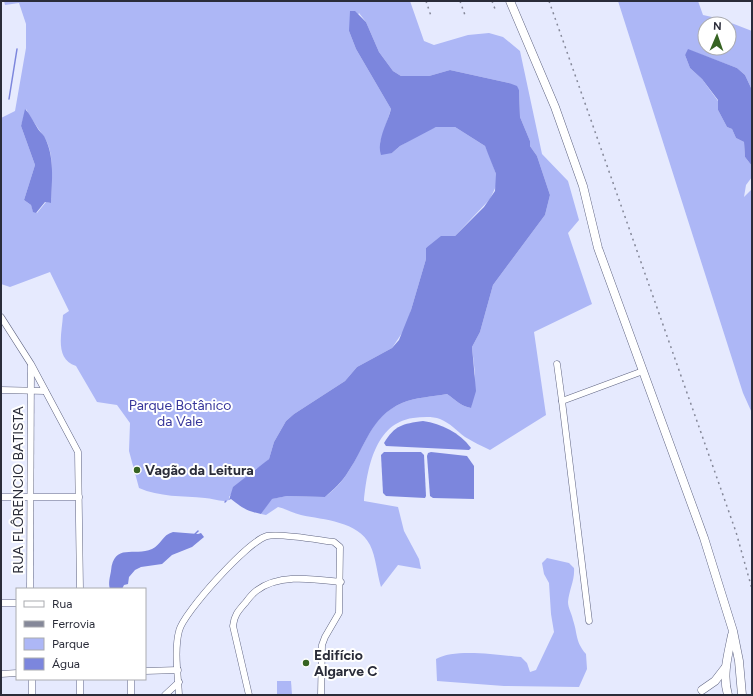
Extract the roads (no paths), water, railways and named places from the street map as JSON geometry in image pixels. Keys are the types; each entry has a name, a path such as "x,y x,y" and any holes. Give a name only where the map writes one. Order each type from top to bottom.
{"street":[{"path":"510,1 560,121 583,186 598,248 704,538 733,631 740,672 742,695"},
{"path":"1,317 31,364 78,452 80,588"},
{"name":"RUA FLÔRENCIO BATISTA","path":"30,588 31,364"},
{"path":"557,364 589,621"},
{"path":"562,401 643,371"},
{"path":"1,390 45,391"},
{"path":"1,498 78,497"},
{"path":"179,695 177,639 182,622 231,563 253,543 267,536 337,543 340,547 341,582 339,613 322,645 321,695"},
{"path":"249,695 233,626 234,618 238,610 256,590 271,583 298,579 341,582"},
{"path":"1,603 16,603"},
{"path":"728,695 726,667 733,631"},
{"path":"702,690 715,682 726,667"},
{"path":"146,671 178,670"},
{"path":"1,674 16,673"},
{"path":"32,680 32,695"},
{"path":"80,680 80,695"},
{"path":"131,680 131,695"},
{"path":"165,695 179,682"}],"water":[{"path":"350,11 355,11 366,22 379,52 393,71 401,76 429,76 450,70 517,86 519,90 520,117 530,141 530,146 537,156 550,195 545,215 493,285 480,332 472,347 476,391 471,408 461,404 447,394 418,398 402,403 391,409 376,424 346,476 325,497 287,496 272,499 261,514 252,512 231,499 229,500 233,487 269,459 274,442 286,421 294,414 345,381 357,367 392,348 399,340 411,310 426,259 426,248 441,236 455,236 484,207 495,191 496,174 485,146 455,127 436,127 400,146 392,153 381,155 381,138 391,109 356,49 349,31"},
{"path":"688,49 697,52 697,56 706,56 737,68 745,75 752,90 752,166 745,157 744,142 736,138 732,129 727,127 718,110 718,100 702,79 690,68 685,55"},
{"path":"25,109 38,130 44,136 48,144 51,160 51,203 45,202 36,213 33,212 31,205 24,200 35,165 21,126"},
{"path":"423,421 437,424 456,433 471,448 469,450 386,446 384,443 392,432 400,426"},
{"path":"384,452 421,452 424,455 425,498 386,496 383,493 381,455"},
{"path":"431,452 467,456 474,466 474,499 433,498 430,496 427,456 428,453"},
{"path":"169,533 201,533 204,537 192,547 172,555 162,564 141,567 135,570 129,577 128,584 124,585 122,588 110,588 110,576 116,556 126,552 138,552 152,549"}],"waterway":[{"path":"9,99 17,49"},
{"path":"195,534 198,531"}],"railway":[{"path":"426,1 431,16"},
{"path":"460,1 466,18"},
{"path":"492,1 495,9"},
{"path":"549,1 736,532 752,589"}],"place":[{"name":"Vagão da Leitura","path":"137,470"},
{"name":"Edifício Algarve C","path":"306,663"}],"park label":[{"name":"Parque Botânico da Vale","path":"180,414"}]}
